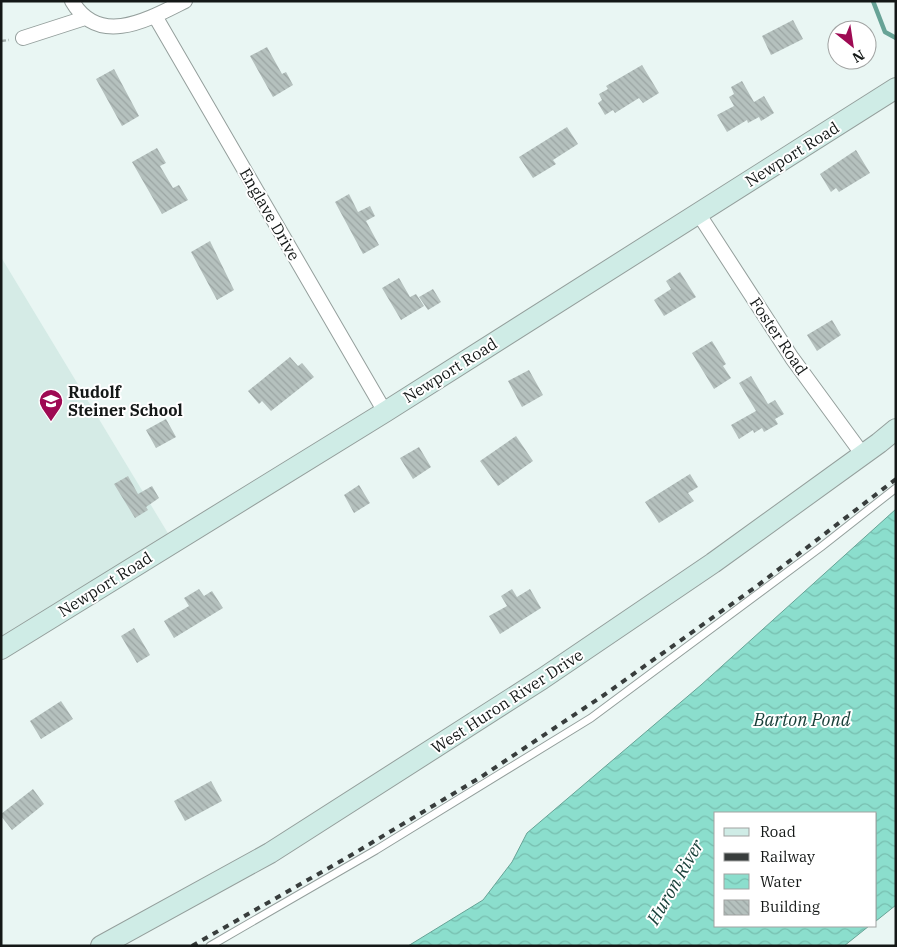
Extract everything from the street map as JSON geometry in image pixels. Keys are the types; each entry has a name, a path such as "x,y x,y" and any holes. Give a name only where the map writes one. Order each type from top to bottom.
{"street":[{"path":"72,1 84,18 101,26 111,27 124,26 155,16 185,1"},
{"name":"Englave Drive","path":"155,16 385,412"},
{"path":"23,38 84,18"},
{"name":"Newport Road","path":"1,649 385,412 896,88"},
{"name":"Foster Road","path":"698,213 792,358 863,455"},
{"name":"West Huron River Drive","path":"101,946 270,853 525,690 713,563 894,433"}],"lane":[{"path":"210,946 376,850 590,718 821,547 896,488"}],"shaded area":[{"name":"Rudolf Steiner School","path":"1,257 169,535 1,640"}],"water":[{"name":"Barton Pond","path":"896,509 896,905 877,920 877,812 714,812 714,927 868,927 844,946 408,946 483,900 512,862 527,833 701,685"}],"building":[{"path":"793,20 803,39 771,55 762,36"},
{"path":"267,47 282,74 286,72 293,85 273,97 250,56"},
{"path":"642,65 659,93 643,103 639,98 615,113 613,110 605,115 598,103 602,100 599,94 608,89 606,86"},
{"path":"114,69 139,116 122,126 96,79"},
{"path":"742,81 754,102 764,96 774,113 761,121 759,117 748,123 747,120 727,132 717,115 734,106 729,97 734,94 731,87"},
{"path":"567,127 578,144 553,160 556,164 533,178 519,157"},
{"path":"157,148 166,163 160,166 173,188 179,185 188,200 162,214 132,162"},
{"path":"856,150 870,173 839,192 836,188 831,192 820,174"},
{"path":"349,194 358,212 370,206 375,216 366,221 379,245 363,254 335,202"},
{"path":"210,241 234,290 217,300 191,252"},
{"path":"680,272 696,297 664,316 654,300 671,289 666,281"},
{"path":"399,278 410,297 416,294 424,306 401,320 382,288"},
{"path":"433,289 441,302 428,310 419,297"},
{"path":"832,320 841,335 817,351 807,335"},
{"path":"712,341 726,364 723,366 731,378 714,389 692,353"},
{"path":"290,357 298,366 302,363 314,377 271,411 262,401 259,404 248,391"},
{"path":"529,370 543,395 522,407 508,381"},
{"path":"751,376 768,404 775,400 784,414 775,419 778,424 764,432 762,428 754,433 753,430 739,439 731,425 756,411 739,383"},
{"path":"166,419 176,437 156,448 146,430"},
{"path":"516,436 533,461 498,486 480,461"},
{"path":"419,447 431,467 413,479 400,458"},
{"path":"690,474 698,487 688,493 694,501 659,523 645,502"},
{"path":"128,476 138,494 152,486 159,498 146,507 148,510 135,518 114,484"},
{"path":"359,485 370,503 354,513 344,495"},
{"path":"199,589 204,596 212,591 223,608 174,638 164,621 189,606 184,598"},
{"path":"512,589 517,597 530,589 541,608 500,634 489,616 507,606 501,596"},
{"path":"134,628 150,655 137,663 121,636"},
{"path":"61,701 73,719 41,739 30,721"},
{"path":"211,781 222,801 185,821 174,801"},
{"path":"33,789 44,804 12,830 1,814"}],"waterway":[{"path":"873,1 885,32 896,38"}],"railway":[{"path":"192,946 348,857 481,777 604,695 757,586 896,479"}],"place":[{"name":"Rudolf Steiner School","path":"51,422"}],"water label":[{"name":"Huron River","path":"675,882"}]}
